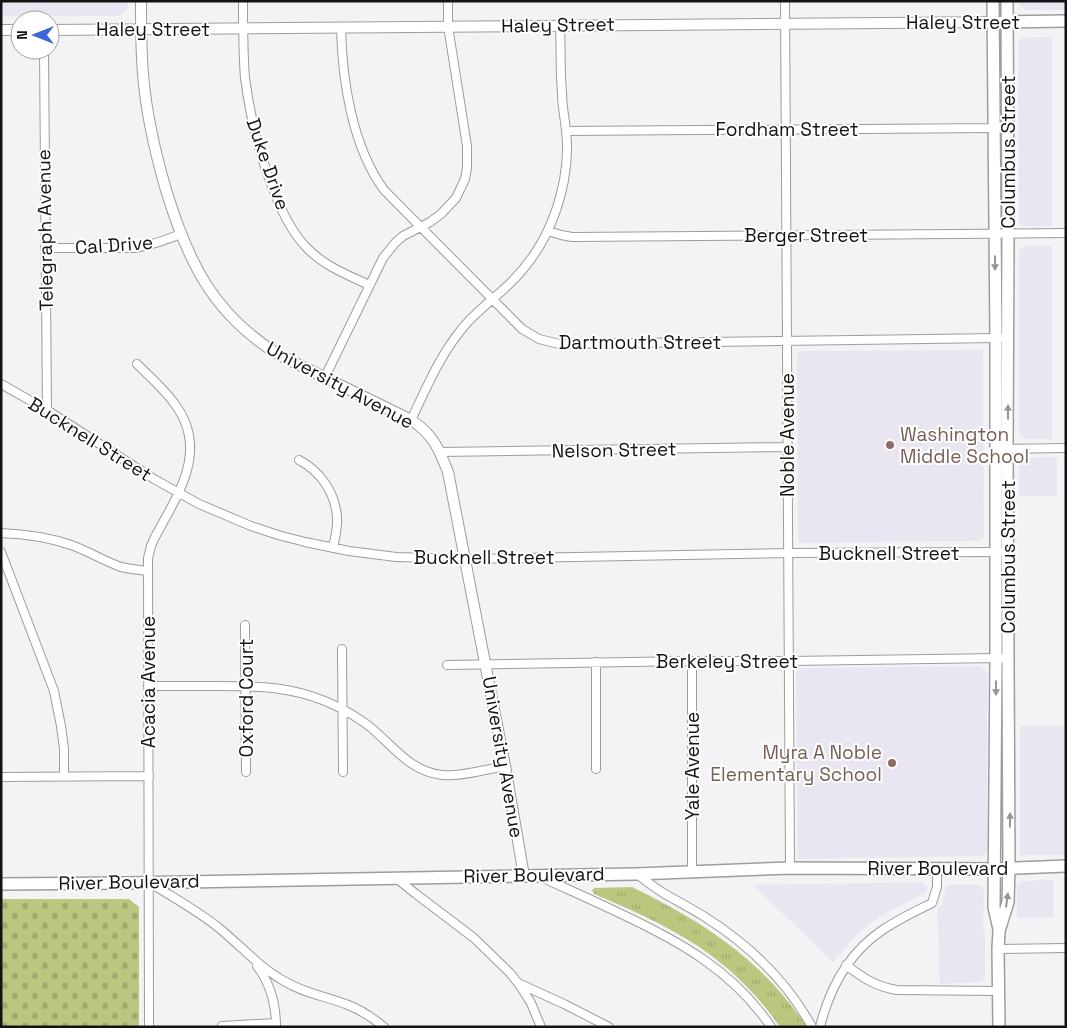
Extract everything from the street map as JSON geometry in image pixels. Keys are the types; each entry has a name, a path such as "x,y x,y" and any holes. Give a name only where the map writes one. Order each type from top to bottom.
{"main road":[{"name":"Columbus Street","path":"993,1 996,339 1008,552 1002,658 994,907 999,931"},
{"name":"Columbus Street","path":"998,1027 999,931 1008,902 1010,868 1010,782 996,552 1008,335 1007,1"},
{"name":"Haley Street","path":"1007,22 1066,21"},
{"name":"River Boulevard","path":"1,884 636,874 790,868 995,869 1066,866"}],"street":[{"name":"University Avenue","path":"141,1 143,74 149,124 160,172 180,234 200,275 215,298 243,330 258,342 279,355 411,420 427,432 440,452 448,472 486,664 524,876"},
{"name":"Duke Drive","path":"243,1 245,77 254,127 268,176 285,216 299,239 317,257 330,266 370,285"},
{"path":"325,377 388,251 403,236 440,214 449,206 461,188 467,168 467,146 448,26 448,1"},
{"name":"Noble Avenue","path":"785,1 790,868"},
{"name":"Haley Street","path":"60,30 1007,22"},
{"path":"411,420 441,359 452,342 473,316 519,274 532,258 548,231 560,199 566,163 566,131 561,83 560,25"},
{"name":"Dartmouth Street","path":"341,27 346,89 355,125 364,152 384,190 522,329 539,339 558,344 996,339 1008,335"},
{"name":"Telegraph Avenue","path":"44,60 47,410"},
{"name":"Fordham Street","path":"566,131 995,128 1008,125"},
{"name":"Berger Street","path":"548,231 572,237 1066,233"},
{"name":"Cal Drive","path":"45,248 140,247 180,234"},
{"name":"Acacia Avenue","path":"137,364 175,404 182,416 189,437 190,461 184,481 151,546 148,558 150,1027"},
{"name":"Bucknell Street","path":"1,384 47,410 154,479 224,515 287,537 368,554 396,557 465,558 1008,552"},
{"name":"Nelson Street","path":"440,452 788,447"},
{"path":"1002,449 1066,448"},
{"path":"299,460 312,468 320,476 331,494 337,516 333,548"},
{"path":"1,533 51,539 87,551 122,567 134,570 148,570"},
{"path":"1,552 54,691 64,749 64,777"},
{"name":"Oxford Court","path":"245,625 246,772"},
{"path":"342,649 343,772"},
{"name":"Berkeley Street","path":"447,665 1002,658"},
{"name":"Yale Avenue","path":"692,661 692,871"},
{"path":"596,662 596,769"},
{"path":"148,686 246,686 292,691 318,698 342,709 365,723 382,736 405,760 422,770 438,775 454,775 505,766"},
{"path":"1,777 149,776"},
{"path":"820,1027 824,1009 836,980 859,950 870,939 894,922 932,903 936,887 937,868"},
{"path":"636,874 664,894 707,918 758,957 786,987 812,1027"},
{"path":"538,875 642,923 691,950 739,989 771,1027"},
{"path":"396,878 474,938 510,973 531,1003 541,1027"},
{"path":"150,882 211,922 265,969 285,982 316,996 346,1004 371,1017 384,1027"},
{"path":"998,949 1066,948"},
{"path":"222,1027 276,1025 271,992 261,971 250,956"},
{"path":"846,965 868,981 886,988 998,991"},
{"path":"518,983 609,1027"}],"shaded area":[{"path":"1,1 128,1 127,9 118,16 60,16 60,10 10,10 10,16 1,16"},
{"path":"1018,1 1066,1 1066,10 1025,10"},
{"path":"1052,37 1052,226 1024,226 1019,222 1018,43 1020,39 1024,38"},
{"path":"1052,246 1052,439 1024,439 1019,432 1019,252 1021,247"},
{"name":"Washington Middle School","path":"983,350 984,534 982,539 978,541 799,542 798,352"},
{"path":"1057,457 1057,496 1019,496 1020,459"},
{"name":"Myra A Noble Elementary School","path":"980,666 987,672 987,852 983,856 798,859 797,670 799,668"},
{"path":"1020,726 1066,726 1066,855 1020,855"},
{"path":"1054,880 1054,918 1017,918 1017,884 1020,884 1020,881"},
{"path":"920,882 926,885 927,890 925,893 868,925 833,962 753,885"},
{"path":"948,885 980,885 984,891 985,978 981,982 940,984 937,910 942,904"}],"green space":[{"path":"632,887 684,914 729,945 770,981 807,1027 780,1027 741,980 720,962 674,932 594,894 592,890 595,888"},
{"path":"1,899 129,899 139,907 139,1027 1,1027"}],"place":[{"name":"Washington Middle School","path":"890,445"},
{"name":"Myra A Noble Elementary School","path":"892,763"}]}
